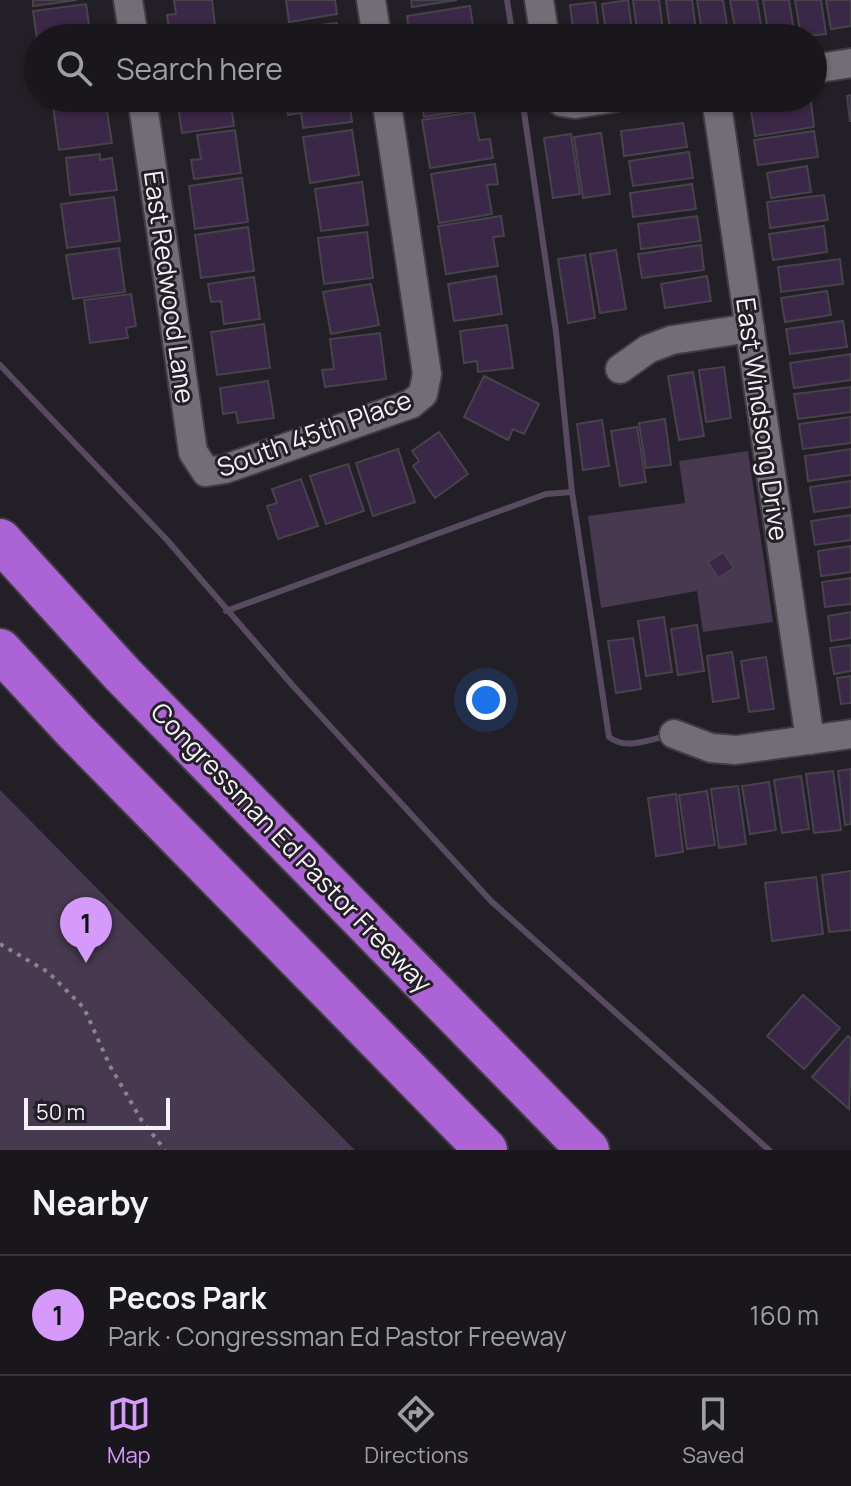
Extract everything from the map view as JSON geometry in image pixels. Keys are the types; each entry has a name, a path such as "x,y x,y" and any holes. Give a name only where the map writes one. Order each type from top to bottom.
{"highway":[{"name":"Congressman Ed Pastor Freeway","path":"0,540 134,686 590,1150"},
{"path":"0,650 75,731 486,1150"}],"street":[{"path":"128,0 132,24"},
{"path":"371,0 375,24"},
{"path":"539,0 543,24"},
{"path":"827,67 851,63"},
{"name":"East Redwood Lane","path":"144,112 193,452 206,472"},
{"name":"South 45th Place","path":"206,472 225,469 411,404 423,394 427,374 388,112"},
{"name":"East Windsong Drive","path":"718,112 810,740"},
{"path":"620,369 648,349 672,340 750,328"},
{"path":"674,734 711,748 736,750 851,734"}],"path":[{"path":"0,944 48,972 84,1008 110,1066 142,1121 165,1150"}],"shaded area":[{"path":"748,451 773,622 703,632 697,591 601,608 588,516 685,503 679,461"},
{"path":"0,790 342,1137 355,1150 0,1150"}],"building":[{"path":"33,0 77,0 33,6"},
{"path":"174,0 212,0 215,24 168,24 167,15 176,14"},
{"path":"286,0 335,0 337,14 289,22"},
{"path":"411,0 457,0 412,7"},
{"path":"628,0 631,24 605,24 602,4"},
{"path":"633,0 659,0 662,24 636,24"},
{"path":"666,0 692,0 695,24 669,24"},
{"path":"697,0 723,0 727,24 701,24"},
{"path":"730,0 757,0 761,24 734,24"},
{"path":"763,0 789,0 793,24 767,24"},
{"path":"795,0 821,0 825,24 799,24"},
{"path":"826,0 851,0 851,26 831,29"},
{"path":"595,2 598,24 572,24 570,5"},
{"path":"86,4 89,24 35,24 33,11"},
{"path":"470,6 473,24 408,24 407,16"},
{"path":"851,95 851,121 850,121 847,96"},
{"path":"54,112 107,112 112,143 59,150"},
{"path":"179,112 232,112 234,126 182,133"},
{"path":"288,112 351,112 352,122 303,128 301,113 288,115"},
{"path":"423,112 456,112 424,117"},
{"path":"474,112 479,140 490,139 493,158 430,168 422,120"},
{"path":"751,112 812,112 814,127 755,136"},
{"path":"683,123 687,147 624,156 621,131"},
{"path":"235,130 241,173 194,179 191,160 201,159 197,135"},
{"path":"352,130 359,175 310,183 303,137"},
{"path":"814,131 818,157 758,165 754,140"},
{"path":"601,133 610,194 583,198 574,137"},
{"path":"571,134 580,194 553,198 544,138"},
{"path":"689,152 693,178 633,186 629,161"},
{"path":"100,154 100,160 112,158 117,190 70,195 66,158"},
{"path":"495,164 498,184 487,185 492,214 439,223 431,174"},
{"path":"807,166 811,192 771,198 767,173"},
{"path":"242,178 248,222 195,229 189,186"},
{"path":"362,182 368,225 321,231 315,189"},
{"path":"692,184 696,209 633,217 630,193"},
{"path":"824,195 828,220 770,228 767,202"},
{"path":"114,197 120,241 67,248 61,204"},
{"path":"501,216 504,236 493,237 498,266 446,274 438,226"},
{"path":"697,216 701,241 641,249 638,224"},
{"path":"824,226 827,252 773,260 769,234"},
{"path":"248,227 254,271 201,278 195,235"},
{"path":"367,232 373,278 324,284 318,238"},
{"path":"701,245 704,270 642,278 638,254"},
{"path":"119,248 125,292 73,299 66,255"},
{"path":"616,250 626,309 600,313 590,254"},
{"path":"585,255 595,318 568,323 558,259"},
{"path":"840,259 843,284 781,292 778,267"},
{"path":"496,276 502,314 454,321 448,284"},
{"path":"707,276 711,301 665,308 661,284"},
{"path":"254,277 260,319 224,324 221,301 211,302 208,284"},
{"path":"371,284 379,325 331,334 323,292"},
{"path":"827,291 831,315 785,322 781,298"},
{"path":"131,294 136,326 126,328 128,338 90,343 84,300"},
{"path":"843,321 847,347 790,354 786,329"},
{"path":"264,324 270,368 217,375 211,332"},
{"path":"507,325 513,368 478,372 477,361 464,363 460,331"},
{"path":"380,333 386,379 325,387 322,370 334,369 330,339"},
{"path":"851,354 851,380 794,388 790,363"},
{"path":"724,367 731,418 706,422 699,370"},
{"path":"693,372 704,436 679,440 668,376"},
{"path":"484,376 539,404 524,434 513,429 508,440 464,417"},
{"path":"268,381 274,418 238,423 236,412 223,414 220,388"},
{"path":"851,387 851,412 798,419 794,394"},
{"path":"851,417 851,443 803,449 799,424"},
{"path":"665,419 671,465 646,468 639,423"},
{"path":"602,420 609,466 583,470 577,424"},
{"path":"637,427 646,482 620,486 611,431"},
{"path":"439,432 468,474 435,498 413,466 419,461 412,451"},
{"path":"398,449 415,502 373,516 356,463"},
{"path":"851,449 851,475 808,481 805,456"},
{"path":"348,464 364,511 326,524 310,476"},
{"path":"301,479 318,526 278,539 267,506 277,503 272,489"},
{"path":"851,481 851,507 814,512 810,487"},
{"path":"851,515 851,540 815,545 811,521"},
{"path":"851,546 851,572 821,576 818,551"},
{"path":"723,552 734,568 718,578 708,562"},
{"path":"851,578 851,604 825,607 822,582"},
{"path":"851,612 851,638 831,641 828,616"},
{"path":"664,617 672,672 646,676 638,621"},
{"path":"697,625 704,671 678,675 671,629"},
{"path":"633,638 641,689 616,693 608,641"},
{"path":"851,645 851,671 834,674 830,648"},
{"path":"732,652 739,698 713,702 707,656"},
{"path":"766,657 774,709 749,712 741,661"},
{"path":"851,676 851,703 841,704 837,678"},
{"path":"851,769 851,824 845,825 838,771"},
{"path":"833,771 841,830 814,833 806,774"},
{"path":"801,776 809,829 782,833 774,780"},
{"path":"769,782 776,830 750,834 742,786"},
{"path":"738,786 746,844 719,848 711,789"},
{"path":"707,791 715,845 687,849 679,795"},
{"path":"676,794 683,852 656,856 648,798"},
{"path":"851,871 851,930 829,932 822,875"},
{"path":"816,877 823,934 772,941 765,883"},
{"path":"803,995 840,1028 804,1069 767,1036"},
{"path":"848,1036 851,1039 849,1109 812,1077"}],"waterway":[{"path":"507,0 511,24"},
{"path":"524,112 556,332 572,492 609,737 629,743 666,736"},
{"path":"0,365 167,540 294,687 491,901 769,1150"},
{"path":"226,611 546,494 572,492"}],"place":[{"name":"Pecos Park","path":"86,963"}]}
